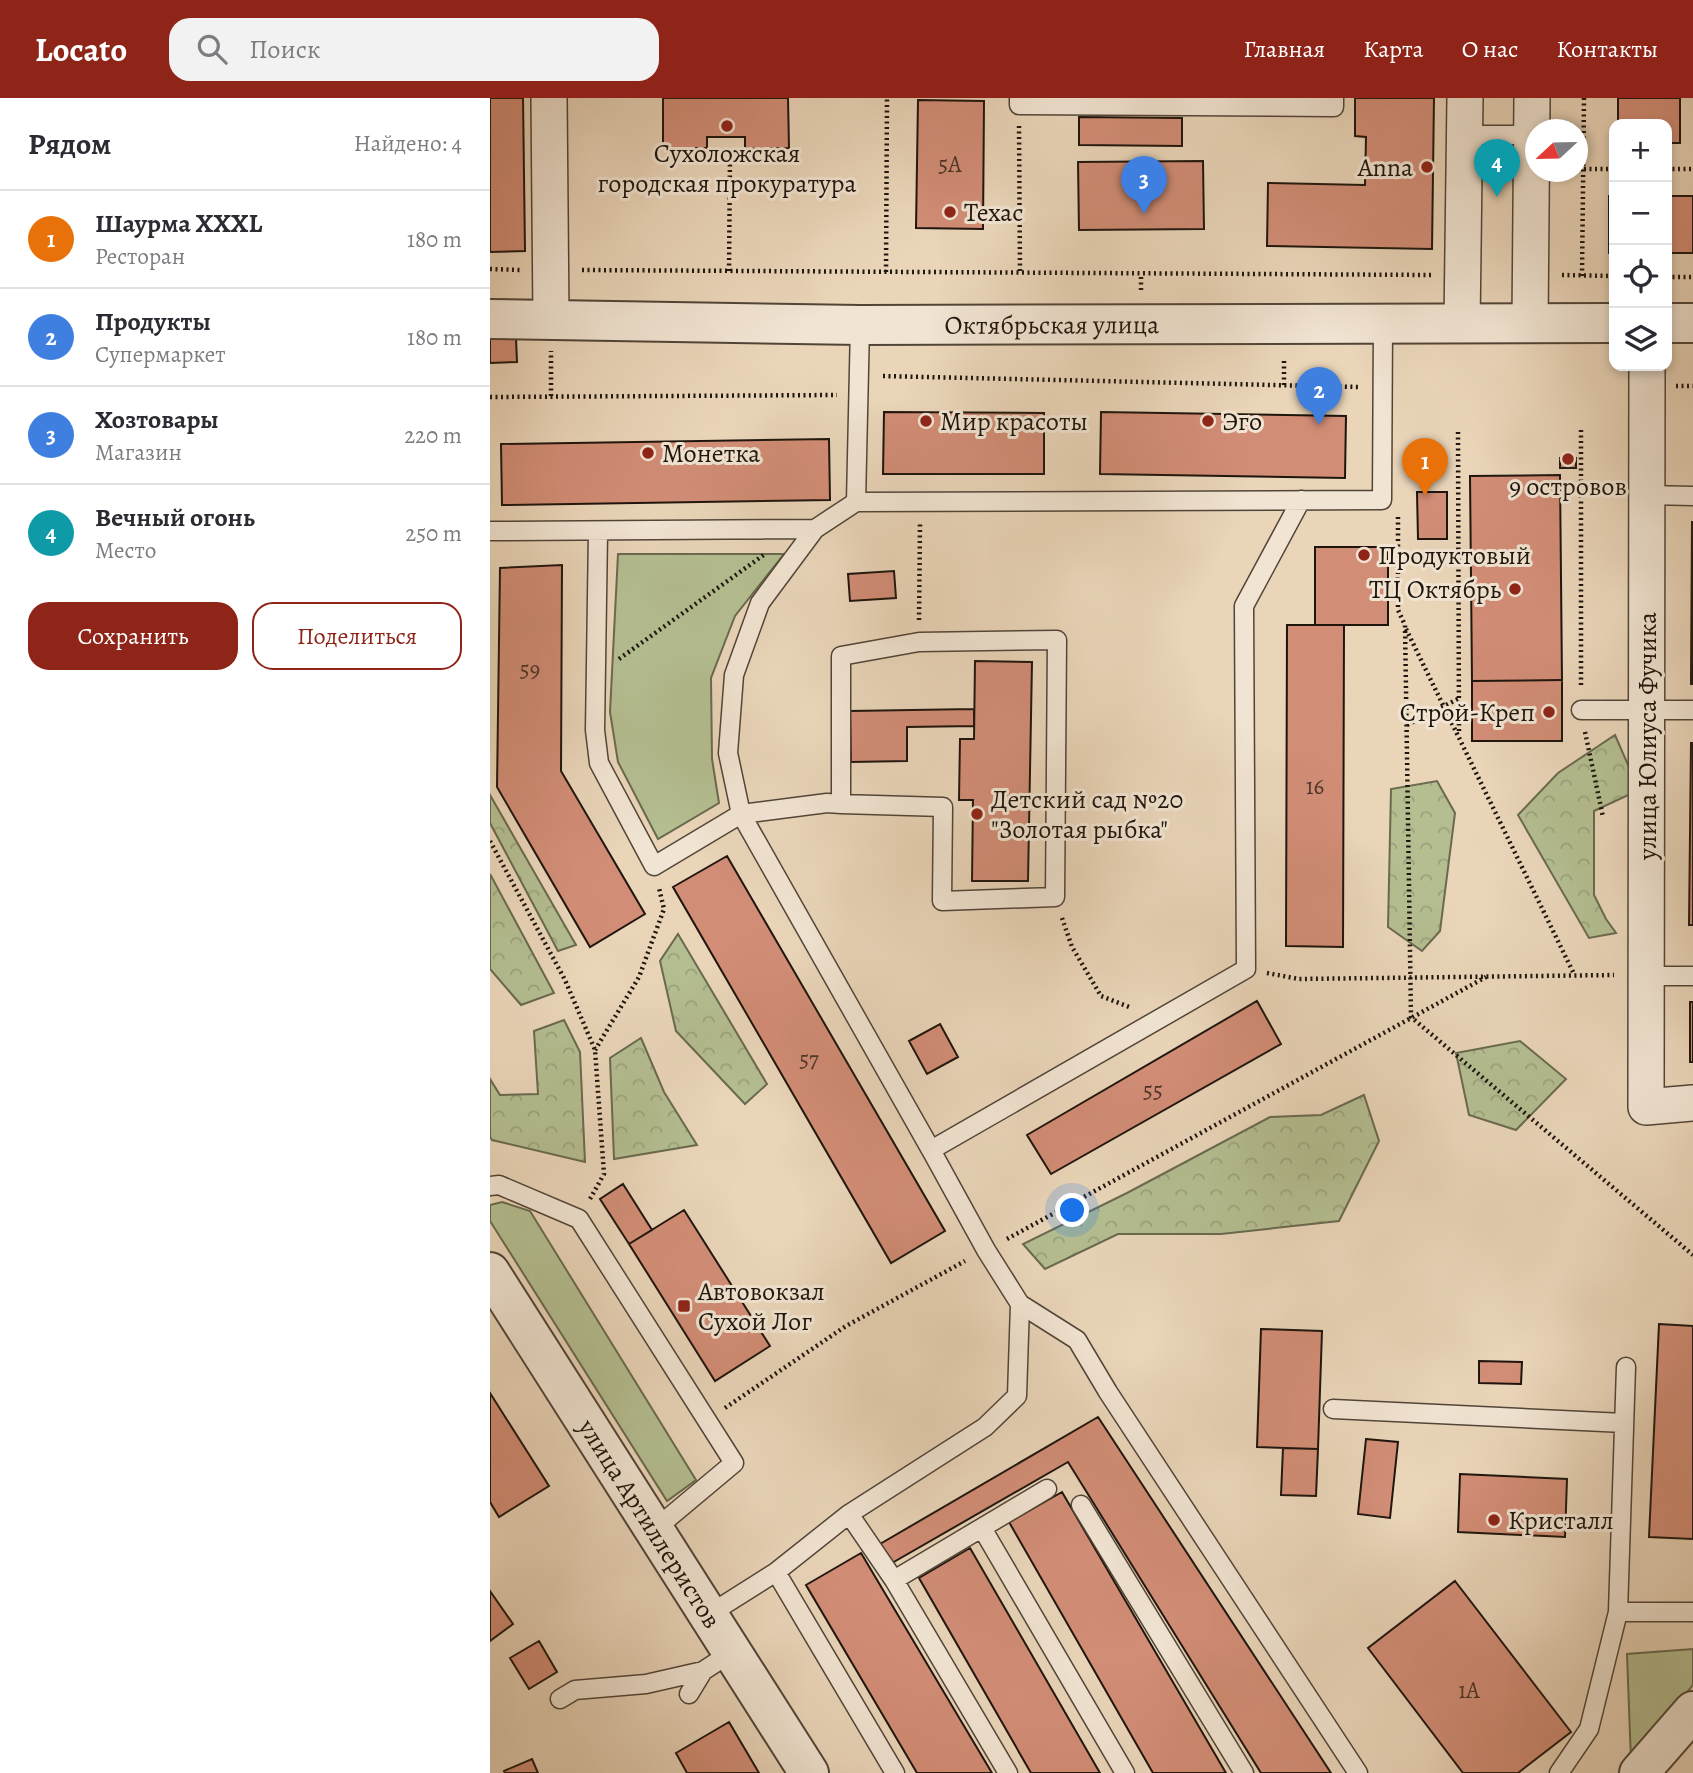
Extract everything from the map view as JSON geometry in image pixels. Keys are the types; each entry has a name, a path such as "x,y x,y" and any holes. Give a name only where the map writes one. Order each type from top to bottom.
{"street":[{"path":"549,98 551,318"},
{"path":"1462,323 1465,98"},
{"path":"1532,98 1532,119"},
{"path":"1530,323 1531,182"},
{"name":"Октябрьская улица","path":"490,319 860,325 1609,323"},
{"path":"1672,323 1693,323"},
{"name":"улица Юлиуса Фучика","path":"1647,371 1646,1107 1693,1103"},
{"name":"улица Артиллеристов","path":"490,1272 708,1615 718,1662 809,1773"},
{"path":"1639,1773 1693,1711"}],"lane":[{"path":"1019,101 1334,107 1334,98"},
{"path":"1465,135 1525,135"},
{"path":"1358,1773 1108,1392 1077,1340 1020,1304 986,1250 741,814 728,753 734,675 760,603 808,529 856,502 1382,500 1382,323"},
{"path":"856,502 860,325"},
{"path":"1647,495 1693,496"},
{"path":"931,1150 1246,969 1244,606 1301,500"},
{"path":"490,531 808,529"},
{"path":"598,532 595,730 599,763 654,866 741,814 827,803 841,804 943,807 942,901 1055,897 1058,640 919,642 841,656 841,804"},
{"path":"1581,710 1693,710"},
{"path":"1647,976 1693,976"},
{"path":"490,1186 499,1185 579,1219 734,1463 654,1530"},
{"path":"708,1615 776,1572 849,1514 985,1427 1017,1396 1020,1304"},
{"path":"1559,1773 1589,1729 1618,1612 1626,1367"},
{"path":"1333,1409 1624,1423"},
{"path":"894,1580 1047,1489"},
{"path":"1081,1505 1244,1773"},
{"path":"849,1514 894,1580 1008,1773"},
{"path":"982,1528 1125,1773"},
{"path":"776,1572 895,1773"},
{"path":"1618,1612 1693,1612"},
{"path":"689,1694 718,1662"},
{"path":"560,1699 575,1690 646,1684 718,1662"}],"path":[{"path":"886,272 887,98"},
{"path":"1584,98 1584,119"},
{"path":"1019,101 1020,273"},
{"path":"729,271 730,156"},
{"path":"1588,169 1609,169"},
{"path":"1672,169 1693,169"},
{"path":"1583,182 1583,275"},
{"path":"490,270 1463,275"},
{"path":"1530,275 1609,276"},
{"path":"1672,276 1693,277"},
{"path":"551,318 551,396"},
{"path":"859,376 1382,388"},
{"path":"490,397 858,395"},
{"path":"1581,430 1581,710 1603,817"},
{"path":"1458,432 1459,736"},
{"path":"1382,500 1398,500 1398,610 1574,974"},
{"path":"919,642 920,502"},
{"path":"596,676 808,529"},
{"path":"1405,625 1411,1017 1693,1255"},
{"path":"1407,725 1458,699"},
{"path":"490,841 565,980 595,1050 604,1174 590,1199"},
{"path":"595,1050 639,977 664,909 654,866"},
{"path":"1055,897 1072,947 1101,996 1159,1018"},
{"path":"1246,969 1299,979 1574,974 1647,976"},
{"path":"707,1420 846,1326 1486,977"}],"green space":[{"path":"618,554 784,554 735,616 711,678 712,759 719,803 658,839 618,762 610,712"},
{"path":"1615,735 1639,790 1594,811 1594,895 1616,933 1589,938 1518,815 1558,773"},
{"path":"1437,781 1455,813 1440,931 1422,951 1388,927 1391,789"},
{"path":"490,795 576,945 558,951 490,823"},
{"path":"490,874 554,993 521,1005 490,969"},
{"path":"678,934 767,1084 745,1104 676,1031 660,961"},
{"path":"564,1020 580,1052 585,1162 492,1140 490,1137 490,1079 500,1095 538,1094 534,1031"},
{"path":"641,1038 664,1092 697,1145 614,1159 610,1058"},
{"path":"1520,1041 1566,1079 1516,1130 1469,1115 1456,1053"},
{"path":"1364,1095 1379,1141 1339,1221 1221,1234 1118,1234 1045,1269 1023,1244 1127,1193 1270,1117 1321,1115"},
{"path":"502,1202 530,1211 696,1480 667,1501 490,1221 490,1205"},
{"path":"1693,1649 1693,1685 1631,1761 1627,1654"}],"building":[{"path":"490,98 523,98 525,251 490,252"},
{"path":"663,98 788,98 789,148 745,149 745,137 707,137 707,148 663,148"},
{"path":"1355,98 1434,98 1432,249 1267,246 1268,183 1365,185 1366,137 1355,136"},
{"path":"1618,98 1680,98 1680,143 1672,143 1672,119 1618,119"},
{"path":"918,100 984,101 983,229 916,228"},
{"path":"1079,117 1182,118 1182,146 1079,145"},
{"path":"1203,161 1204,229 1079,230 1078,162"},
{"path":"1672,196 1693,196 1693,253 1672,253"},
{"path":"490,339 516,339 517,362 490,363"},
{"path":"884,412 1044,413 1044,474 883,474"},
{"path":"1101,412 1346,416 1345,478 1100,474"},
{"path":"829,439 830,500 502,505 501,444"},
{"path":"1560,458 1576,458 1576,468 1560,468"},
{"path":"1560,475 1562,680 1472,681 1470,476"},
{"path":"1417,492 1447,492 1447,539 1418,539"},
{"path":"1692,522 1693,684 1691,684"},
{"path":"1315,547 1388,547 1388,625 1315,625"},
{"path":"562,565 561,771 645,914 590,947 497,787 500,568"},
{"path":"894,571 896,598 850,601 848,574"},
{"path":"1287,625 1344,625 1343,947 1286,946"},
{"path":"975,661 1032,662 1028,881 972,881 973,800 959,800 960,739 974,739"},
{"path":"1562,680 1562,741 1472,741 1472,681"},
{"path":"974,709 974,726 907,727 907,761 851,762 850,711"},
{"path":"1691,743 1693,925 1689,925"},
{"path":"727,856 945,1231 891,1263 673,887"},
{"path":"1257,1001 1281,1044 1051,1174 1027,1135"},
{"path":"1690,1002 1693,1002 1693,1062 1690,1062"},
{"path":"940,1024 958,1057 927,1074 909,1041"},
{"path":"623,1184 652,1230 629,1244 600,1199"},
{"path":"684,1210 770,1346 715,1381 629,1244"},
{"path":"1659,1324 1693,1326 1693,1539 1649,1537"},
{"path":"1261,1329 1322,1331 1318,1449 1257,1447"},
{"path":"1479,1361 1522,1362 1521,1384 1479,1383"},
{"path":"490,1393 549,1486 499,1517 490,1502"},
{"path":"1098,1417 1331,1773 1261,1773 1068,1462 892,1563 880,1544"},
{"path":"1366,1439 1398,1442 1390,1518 1358,1514"},
{"path":"1283,1448 1318,1449 1316,1496 1281,1495"},
{"path":"1460,1474 1567,1479 1565,1537 1458,1532"},
{"path":"1062,1492 1226,1773 1153,1773 1009,1522"},
{"path":"970,1548 1100,1773 1031,1773 919,1578"},
{"path":"861,1553 992,1773 917,1773 806,1585"},
{"path":"1455,1581 1571,1732 1518,1773 1463,1773 1368,1648"},
{"path":"490,1591 513,1624 490,1641"},
{"path":"539,1641 557,1672 529,1689 510,1658"},
{"path":"729,1722 759,1773 687,1773 676,1753"},
{"path":"532,1759 538,1773 504,1771"}],"place":[{"name":"Сухоложская городская прокуратура","path":"727,126"},
{"name":"Anna","path":"1427,167"},
{"name":"Вечный огонь","path":"1497,197"},
{"name":"Техас","path":"950,212"},
{"name":"Хозтовары","path":"1144,214"},
{"name":"Мир красоты","path":"926,421"},
{"name":"Эго","path":"1208,421"},
{"name":"Продукты","path":"1319,425"},
{"name":"Монетка","path":"648,453"},
{"name":"9 островов","path":"1568,459"},
{"name":"Шаурма XXXL","path":"1425,496"},
{"name":"Продуктовый","path":"1364,555"},
{"name":"ТЦ Октябрь","path":"1515,589"},
{"name":"Строй-Креп","path":"1549,712"},
{"name":"Детский сад №20 \"Золотая рыбка\"","path":"977,814"},
{"name":"Автовокзал Сухой Лог","path":"684,1306"},
{"name":"Кристалл","path":"1494,1520"}]}
